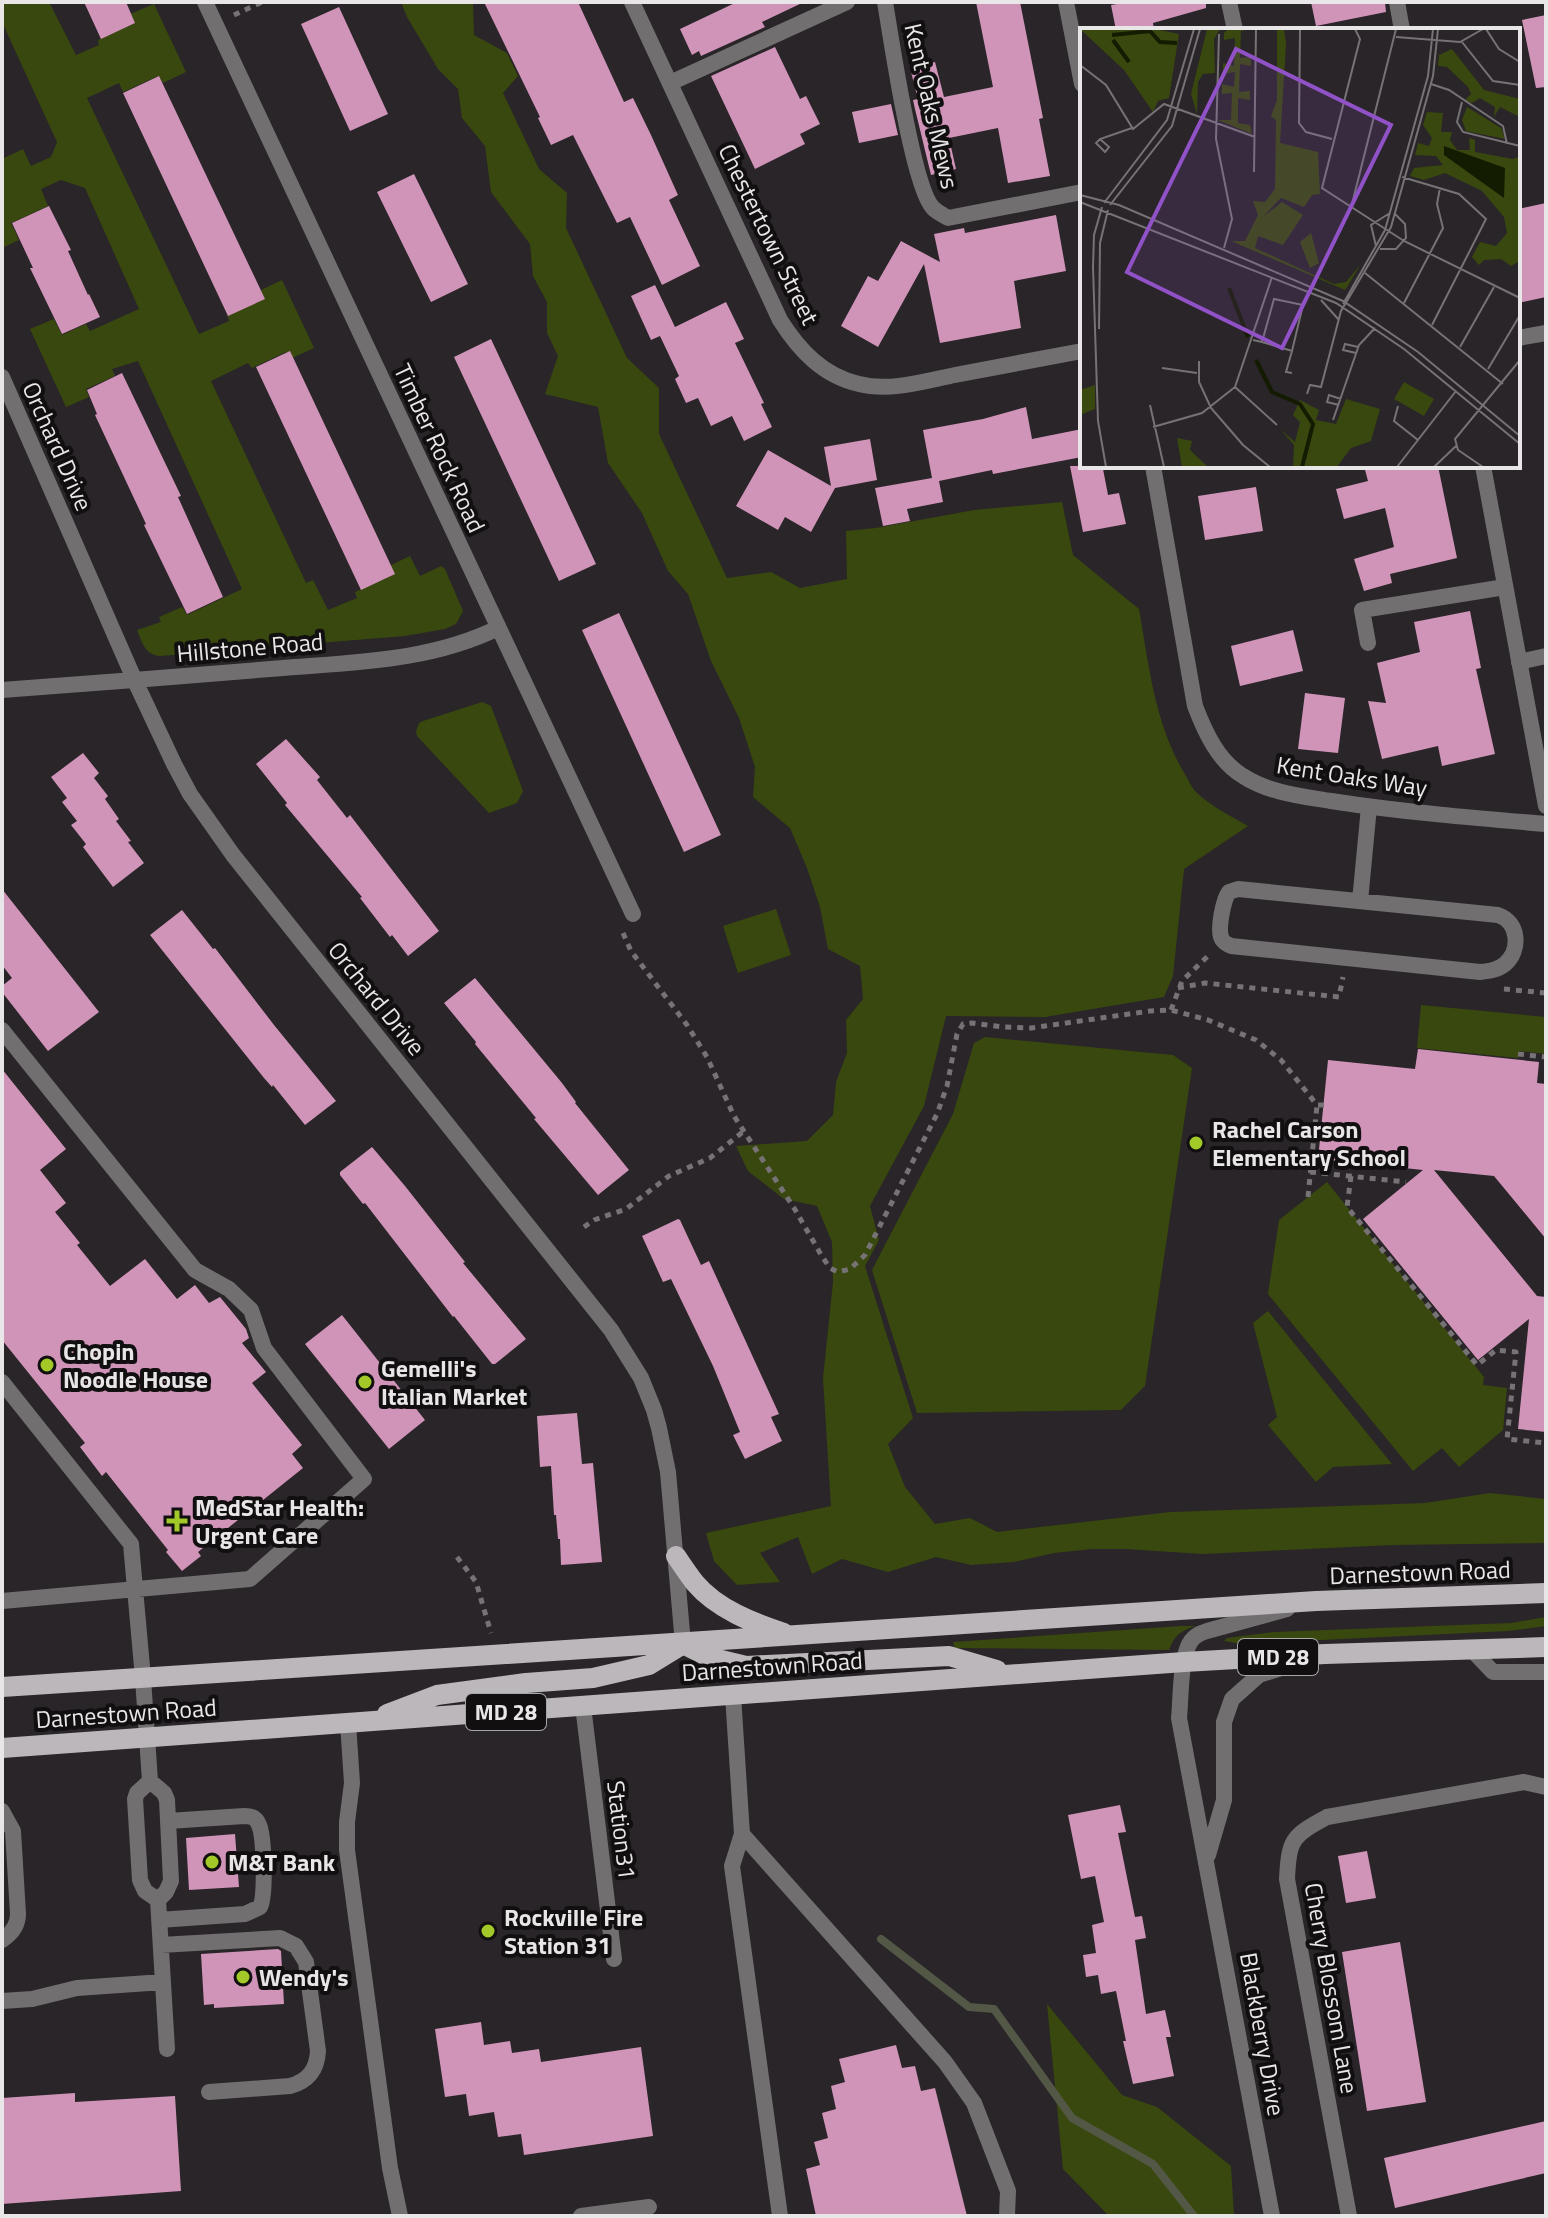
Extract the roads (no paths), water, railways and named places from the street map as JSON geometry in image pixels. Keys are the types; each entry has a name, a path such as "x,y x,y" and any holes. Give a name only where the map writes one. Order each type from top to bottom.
{"main road":[{"path":"676,1556 697,1585 722,1604 751,1622 796,1636"},
{"name":"Darnestown Road","path":"2,1687 1316,1601 1546,1593"},
{"path":"357,1722 437,1695 593,1678 649,1665 683,1644 709,1657 746,1666 949,1656 1010,1674"},
{"name":"Darnestown Road","path":"2,1748 1184,1662 1546,1647"}],"street":[{"name":"Timber Rock Road","path":"205,2 633,914"},
{"name":"Chestertown Street","path":"632,2 780,320 795,343 814,362 859,385 892,387 1080,351"},
{"path":"670,83 847,2"},
{"name":"Kent Oaks Mews","path":"885,2 912,147 931,207 948,218 1080,192"},
{"path":"1066,2 1080,74"},
{"path":"1229,2 1235,28"},
{"path":"1397,2 1402,28"},
{"path":"1520,338 1546,333"},
{"name":"Orchard Drive","path":"2,377 135,681 174,764 209,824 628,1355 648,1393 668,1472 683,1644"},
{"name":"Kent Oaks Way","path":"1153,468 1195,706 1218,752 1241,775 1268,788 1369,807 1546,824"},
{"path":"1483,468 1546,806"},
{"path":"1368,643 1362,610 1505,587"},
{"name":"Hillstone Road","path":"2,690 409,656 460,645 498,628"},
{"path":"1519,662 1546,656"},
{"path":"1360,901 1369,807"},
{"path":"1233,890 1360,901 1503,916 1515,929 1511,957 1502,966 1480,972 1231,946 1224,942 1221,934 1224,900 1233,890"},
{"path":"2,1030 195,1270 229,1289 251,1310 264,1348 364,1479 250,1579 2,1601"},
{"path":"2,1382 131,1544 150,1781 165,1795 168,1821 171,1881 158,1900 167,2049"},
{"name":"Blackberry Drive","path":"1272,2216 1179,1718 1184,1662 1189,1643 1196,1635 1316,1601"},
{"path":"1470,1648 1493,1672 1546,1672"},
{"name":"Blackberry Drive","path":"1207,1861 1224,1800 1224,1722 1232,1699 1259,1675 1325,1654"},
{"path":"733,1695 742,1834 732,1866 780,2216"},
{"name":"Station31","path":"583,1706 614,1959"},
{"path":"357,1722 347,1850 390,2168 400,2216"},
{"path":"150,1781 135,1799 140,1880 145,1891 158,1900"},
{"name":"Cherry Blossom Lane","path":"1349,2216 1287,1879 1288,1850 1301,1831 1327,1817 1524,1782 1546,1787"},
{"path":"2,1811 13,1831 18,1920 2,1940"},
{"path":"159,1920 245,1914 260,1907 264,1900 261,1829 256,1819 244,1816 168,1821"},
{"path":"742,1834 945,2062 974,2103 1008,2191 1007,2216"},
{"path":"161,1945 280,1938 296,1946 306,1962 318,2051 312,2074 290,2086 209,2092"},
{"path":"2,2001 32,1999 77,1988 163,1982"},
{"path":"581,2216 649,2207"}],"waterway":[{"path":"881,1939 969,2007 994,2009 1072,2118 1153,2164 1194,2216"}],"place":[{"name":"Rachel Carson Elementary School","path":"1196,1143"},
{"name":"Chopin Noodle House","path":"47,1365"},
{"name":"Gemelli's Italian Market","path":"365,1382"},
{"name":"MedStar Health: Urgent Care","path":"177,1521"},
{"name":"M&T Bank","path":"212,1862"},
{"name":"Rockville Fire Station 31","path":"488,1931"},
{"name":"Wendy's","path":"243,1977"}]}
